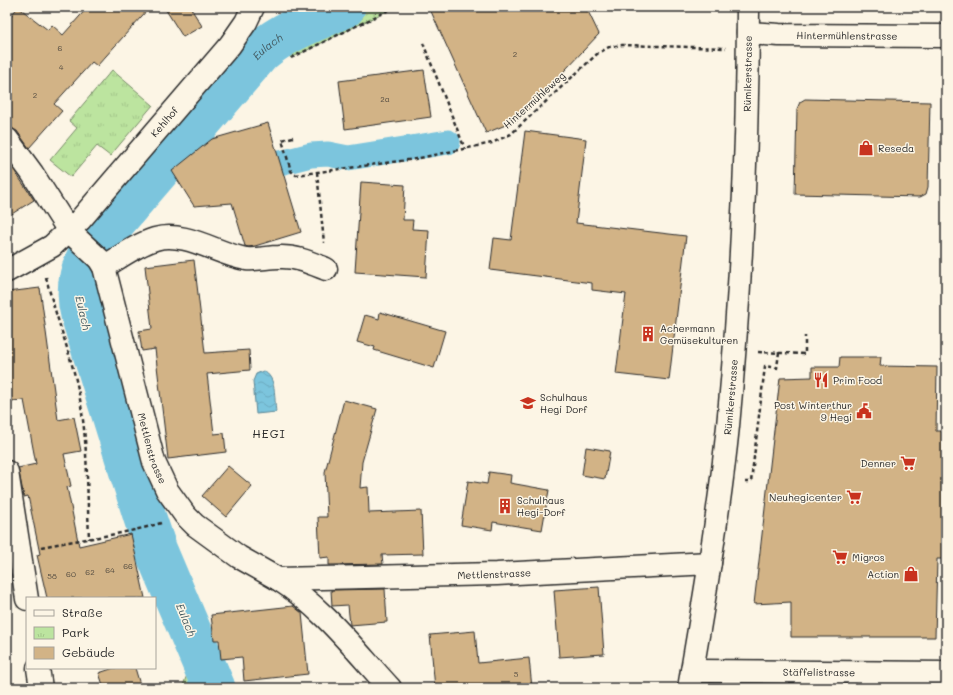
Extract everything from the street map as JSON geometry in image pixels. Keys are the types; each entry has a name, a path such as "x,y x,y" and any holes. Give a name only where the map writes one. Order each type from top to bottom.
{"street":[{"name":"Kehlhof","path":"7,271 75,236 91,208 230,45 246,22 252,7"},
{"name":"Rümikerstrasse","path":"690,679 710,563 728,427 742,247 748,7"},
{"name":"Hintermühlenstrasse","path":"748,33 779,35 946,36"},
{"path":"7,139 75,236 101,263 147,242 171,238 191,242 240,258 253,259 287,257 301,259 326,269"},
{"name":"Mettlenstrasse","path":"101,263 154,462 163,482 185,515 199,528 239,557 278,579 315,607 390,688"},
{"path":"7,472 27,597"},
{"name":"Mettlenstrasse","path":"278,579 497,574 710,563"},
{"path":"38,669 41,688"},
{"name":"Stäffelistrasse","path":"690,679 946,673"}],"path":[{"path":"291,58 396,7"},
{"path":"423,42 466,149"},
{"name":"Hintermühleweg","path":"293,137 282,140 290,169 296,175 415,159 466,149 492,142 511,134 597,54 609,47 622,45 730,48"},
{"path":"318,172 326,269"},
{"path":"40,254 52,302 66,341 79,393 84,436 89,539"},
{"path":"753,352 805,354 806,336"},
{"path":"739,481 751,482 765,366 777,368 779,352"},
{"path":"20,551 136,530 159,523"}],"green space":[{"path":"314,7 395,7 291,58 283,48 99,260 91,293 93,307 159,523 225,688 182,688 190,667 188,656 136,531 71,294 72,270 80,241 270,30"},
{"path":"112,70 153,105 110,156 97,146 71,177 50,160 77,128 69,121"}],"water":[{"path":"263,371 271,378 273,383 276,412 256,414 253,381 256,374"}],"building":[{"path":"18,7 48,30 52,25 63,35 88,7 150,7 97,66 92,62 54,104 62,111 29,148 17,131 7,127 7,21"},
{"path":"164,7 190,7 202,26 183,37"},
{"path":"429,7 586,7 599,34 518,120 486,133"},
{"path":"424,70 431,117 345,129 339,81"},
{"path":"805,99 930,102 928,187 926,194 920,197 795,194 797,109 800,102"},
{"path":"268,123 301,232 248,247 245,246 232,203 194,206 172,171 212,139"},
{"path":"525,131 586,139 576,223 686,236 669,380 616,374 626,294 592,290 592,283 490,270 494,238 511,240"},
{"path":"7,160 34,200 7,217"},
{"path":"361,182 405,185 403,220 413,220 412,229 429,230 426,277 355,272"},
{"path":"194,260 205,353 249,350 250,370 207,374 214,434 224,433 226,452 168,459 155,349 142,351 139,331 152,329 145,266"},
{"path":"40,288 58,420 74,417 81,451 64,454 71,486 67,487 79,546 131,534 145,597 47,597 37,555 40,554 28,496 24,497 18,468 36,464 24,400 11,401 7,368 7,292"},
{"path":"380,312 445,331 434,368 374,350 375,347 357,342 365,315 379,319"},
{"name":"Neuhegicenter","path":"840,357 881,357 880,366 937,367 936,431 946,431 946,559 937,559 935,637 791,637 791,602 754,604 780,378 812,377 812,367 839,367"},
{"path":"344,400 377,409 362,462 360,488 368,487 369,513 421,511 423,554 382,555 383,564 329,565 329,557 320,558 318,517 327,517 325,472"},
{"path":"586,447 610,451 605,479 582,475"},
{"path":"228,466 252,486 226,517 202,496"},
{"name":"Schulhaus Hegi-Dorf","path":"489,472 511,475 510,483 549,490 542,530 493,522 492,530 461,525 468,481 487,484"},
{"path":"599,587 604,654 559,657 554,590"},
{"path":"385,589 387,622 350,625 348,605 332,606 331,590"},
{"path":"293,606 302,613 308,674 244,681 242,657 221,659 219,640 214,640 211,615"},
{"path":"475,631 478,663 529,658 532,688 435,688 430,635"},
{"path":"111,669 135,669 141,688 104,688 99,673"}],"waterway":[{"name":"Eulach","path":"214,688 156,551 82,315 79,286 86,260 96,243 260,52 289,32 344,7"},
{"path":"280,163 311,155 328,154 348,158 448,142"},
{"path":"128,206 142,203"},
{"path":"190,688 203,659"}],"place":[{"name":"Reseda","path":"866,148"},
{"name":"Achermann Gemüsekulturen","path":"648,334"},
{"name":"Prim Food","path":"821,380"},
{"name":"Schulhaus Hegi Dorf","path":"528,403"},
{"name":"Post Winterthur 9 Hegi","path":"864,411"},
{"name":"Denner","path":"908,463"},
{"name":"Neuhegicenter","path":"854,497"},
{"name":"Schulhaus Hegi-Dorf","path":"505,506"},
{"name":"Migros","path":"840,557"},
{"name":"Action","path":"911,574"}],"district":[{"name":"HEGI","path":"269,434"}]}
